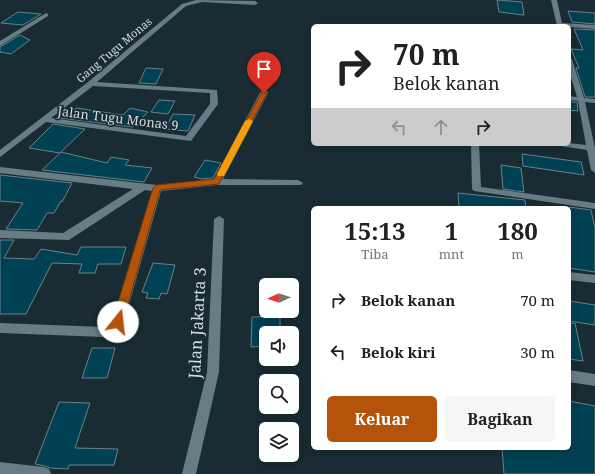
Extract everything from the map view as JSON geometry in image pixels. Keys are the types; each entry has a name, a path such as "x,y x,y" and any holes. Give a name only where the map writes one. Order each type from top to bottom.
{"street":[{"name":"Gang Tugu Monas","path":"0,154 91,84 184,5 202,0 255,3"},
{"path":"554,0 560,24"},
{"path":"0,44 46,15"},
{"path":"571,26 595,27"},
{"path":"571,66 581,99 595,170"},
{"name":"Jalan Tugu Monas 9","path":"45,120 188,139 214,104 214,92 91,84"},
{"path":"217,182 264,93"},
{"path":"571,98 595,100"},
{"path":"571,145 591,148"},
{"path":"475,146 477,189 595,206"},
{"path":"0,170 157,188 217,182 298,183"},
{"path":"0,234 65,237 143,187"},
{"path":"0,328 104,332 114,328 118,322 157,188"},
{"name":"Jalan Jakarta 3","path":"189,474 213,372 219,219"},
{"path":"571,276 595,280"},
{"path":"571,376 595,380"},
{"path":"0,469 44,474"}],"building":[{"path":"497,0 522,2 524,15 499,12"},
{"path":"568,11 595,13 595,24 572,22"},
{"path":"18,12 41,14 23,25 1,23"},
{"path":"574,29 595,30 595,97 585,97 576,68 579,68 571,49 583,50"},
{"path":"20,35 30,40 11,54 0,52 0,47"},
{"path":"146,68 163,69 156,84 139,83"},
{"path":"159,100 175,101 168,114 151,112"},
{"path":"571,102 577,102 578,111 571,110"},
{"path":"76,108 123,115 130,108 148,112 133,127 60,118 62,116 67,117"},
{"path":"173,114 195,115 188,131 165,129"},
{"path":"53,124 85,129 60,153 29,148"},
{"path":"61,152 107,163 111,157 129,160 125,165 152,168 144,182 42,170"},
{"path":"522,154 581,162 584,175 523,166"},
{"path":"205,160 221,163 213,178 202,179 194,177"},
{"path":"501,165 521,168 524,192 503,189"},
{"path":"0,175 72,183 62,202 61,201 54,213 47,213 37,230 6,229 23,203 0,201"},
{"path":"458,193 525,200 526,206 459,206"},
{"path":"571,207 591,210 595,228 595,272 571,268"},
{"path":"0,240 14,240 4,258 34,259 41,249 77,255 81,247 126,247 121,264 98,264 95,273 79,273 82,264 52,263 26,314 0,314"},
{"path":"153,263 175,265 167,294 161,293 159,299 146,298 148,293 142,292"},
{"path":"571,301 595,305 595,325 571,321"},
{"path":"252,317 280,318 280,326 259,326 259,346 251,347"},
{"path":"575,323 583,361 571,359 571,324"},
{"path":"92,348 115,348 107,378 82,378"},
{"path":"571,401 595,406 595,474 504,474 502,450 571,450"},
{"path":"59,402 90,403 75,448 118,449 114,465 69,465 68,469 50,468 35,464"}],"slow traffic":[{"path":"221,174 249,121"}],"route":[{"path":"118,322 157,188 217,182 264,93"}]}
